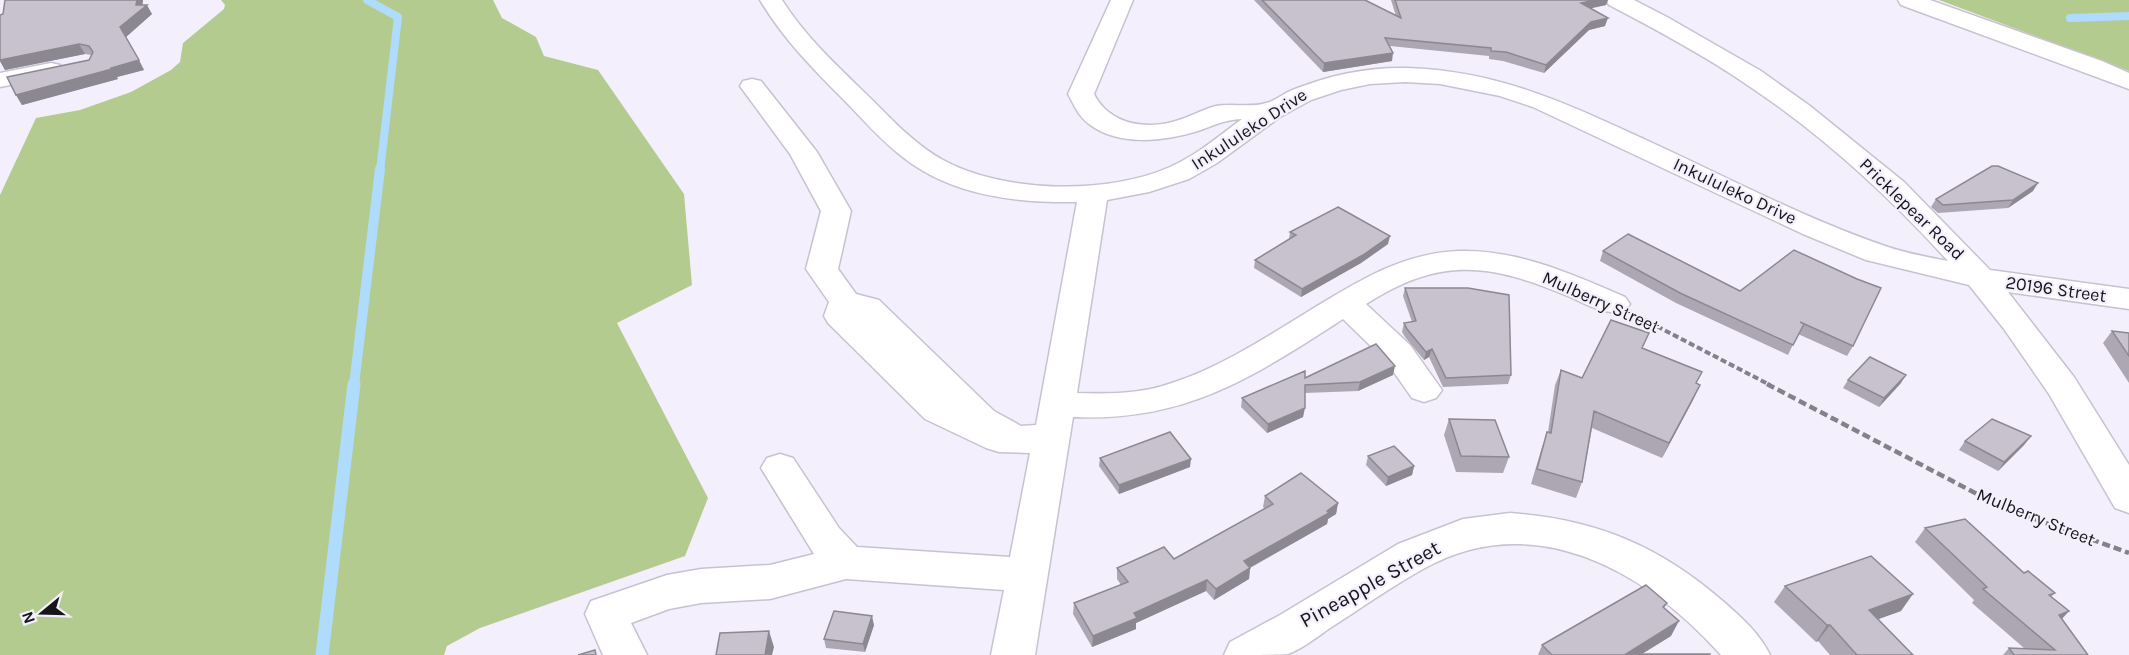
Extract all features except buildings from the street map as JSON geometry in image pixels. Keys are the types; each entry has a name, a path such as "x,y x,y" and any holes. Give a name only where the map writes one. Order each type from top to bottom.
{"street":[{"name":"Inkululeko Drive","path":"771,0 782,19 809,52 905,146 937,169 980,184 1023,192 1093,194 1148,184 1182,172 1272,111 1313,88 1377,76 1449,78 1500,88 1542,102 1849,243 1912,263 1982,279"},
{"path":"1122,0 1081,94 1090,113 1100,121 1130,131 1154,132 1189,125 1216,114 1272,111"},
{"name":"Pricklepear Road","path":"1617,0 1702,45 1763,85 1827,131 1916,208 1982,279 2052,371 2129,498"},
{"path":"1909,0 2129,81"},
{"path":"0,80 74,65"},
{"name":"Mulberry Street","path":"752,86 803,152 836,210 822,269 845,302 840,316 938,410 999,439 1033,440 1055,418 1135,404 1184,392 1242,365 1395,274 1417,266 1441,261 1497,263 1563,282 1614,304"},
{"path":"1013,655 1084,257 1093,194"},
{"name":"20196 Street","path":"1982,279 2129,299"},
{"path":"1346,303 1398,353 1424,390"},
{"path":"780,468 825,538 846,563"},
{"name":"Pineapple Street","path":"1246,655 1416,554 1469,533 1528,530 1567,535 1599,543 1634,561 1672,583 1702,607 1748,655"},
{"path":"625,655 606,614 667,591 701,586 770,582 846,563 1027,575"}],"path":[{"name":"Mulberry Street","path":"1614,304 2002,507 2129,552"}],"green space":[{"path":"221,0 493,0 502,18 536,37 544,56 598,70 684,194 692,285 617,323 708,498 685,556 480,628 447,646 444,655 0,655 0,195 36,118 80,110 131,92 171,70 180,62 183,43 224,9 225,5"},
{"path":"1939,0 2129,0 2129,71"}],"waterway":[{"path":"367,0 398,17 380,171"},
{"path":"2070,18 2129,16"},
{"path":"354,385 380,169"},
{"path":"322,655 354,384"}]}
